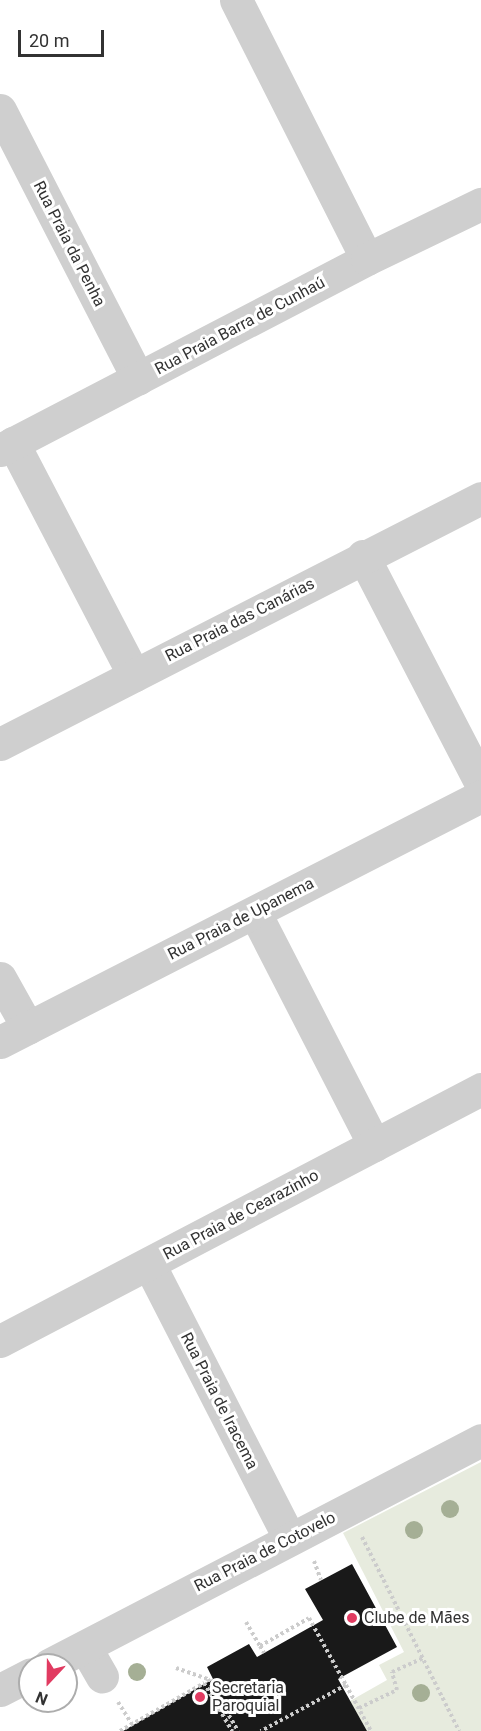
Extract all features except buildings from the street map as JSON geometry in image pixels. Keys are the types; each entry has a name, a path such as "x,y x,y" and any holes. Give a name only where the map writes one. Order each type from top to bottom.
{"street":[{"path":"236,0 367,259"},
{"name":"Rua Praia da Penha","path":"4,130 138,379"},
{"name":"Rua Praia Barra de Cunhaú","path":"7,447 367,259 481,204"},
{"path":"7,447 134,675"},
{"name":"Rua Praia das Canárias","path":"0,744 363,556 481,498"},
{"path":"363,556 481,784"},
{"name":"Rua Praia de Upanema","path":"14,1035 481,796"},
{"path":"255,913 374,1145"},
{"path":"0,978 14,1035"},
{"name":"Rua Praia de Cearazinho","path":"0,1341 481,1089"},
{"name":"Rua Praia de Iracema","path":"149,1264 290,1539"},
{"name":"Rua Praia de Cotovelo","path":"73,1653 481,1440"},
{"path":"85,1647 107,1685"},
{"path":"0,1690 18,1681"}],"path":[{"path":"348,1509 459,1731"},
{"path":"314,1561 321,1580"},
{"path":"260,1646 309,1618 371,1731"},
{"path":"246,1622 264,1653"},
{"path":"359,1708 397,1690 392,1672 423,1658"},
{"path":"177,1668 208,1678 238,1731"},
{"path":"120,1731 204,1683 232,1731"},
{"path":"107,1685 132,1724"},
{"path":"261,1731 309,1702 346,1685"}],"shaded area":[{"path":"481,1462 481,1731 367,1731 350,1701 387,1680 379,1665 404,1652 343,1533"}],"place":[{"name":"Clube de Mães","path":"352,1618"},
{"name":"Secretaria Paroquial","path":"200,1697"}]}
